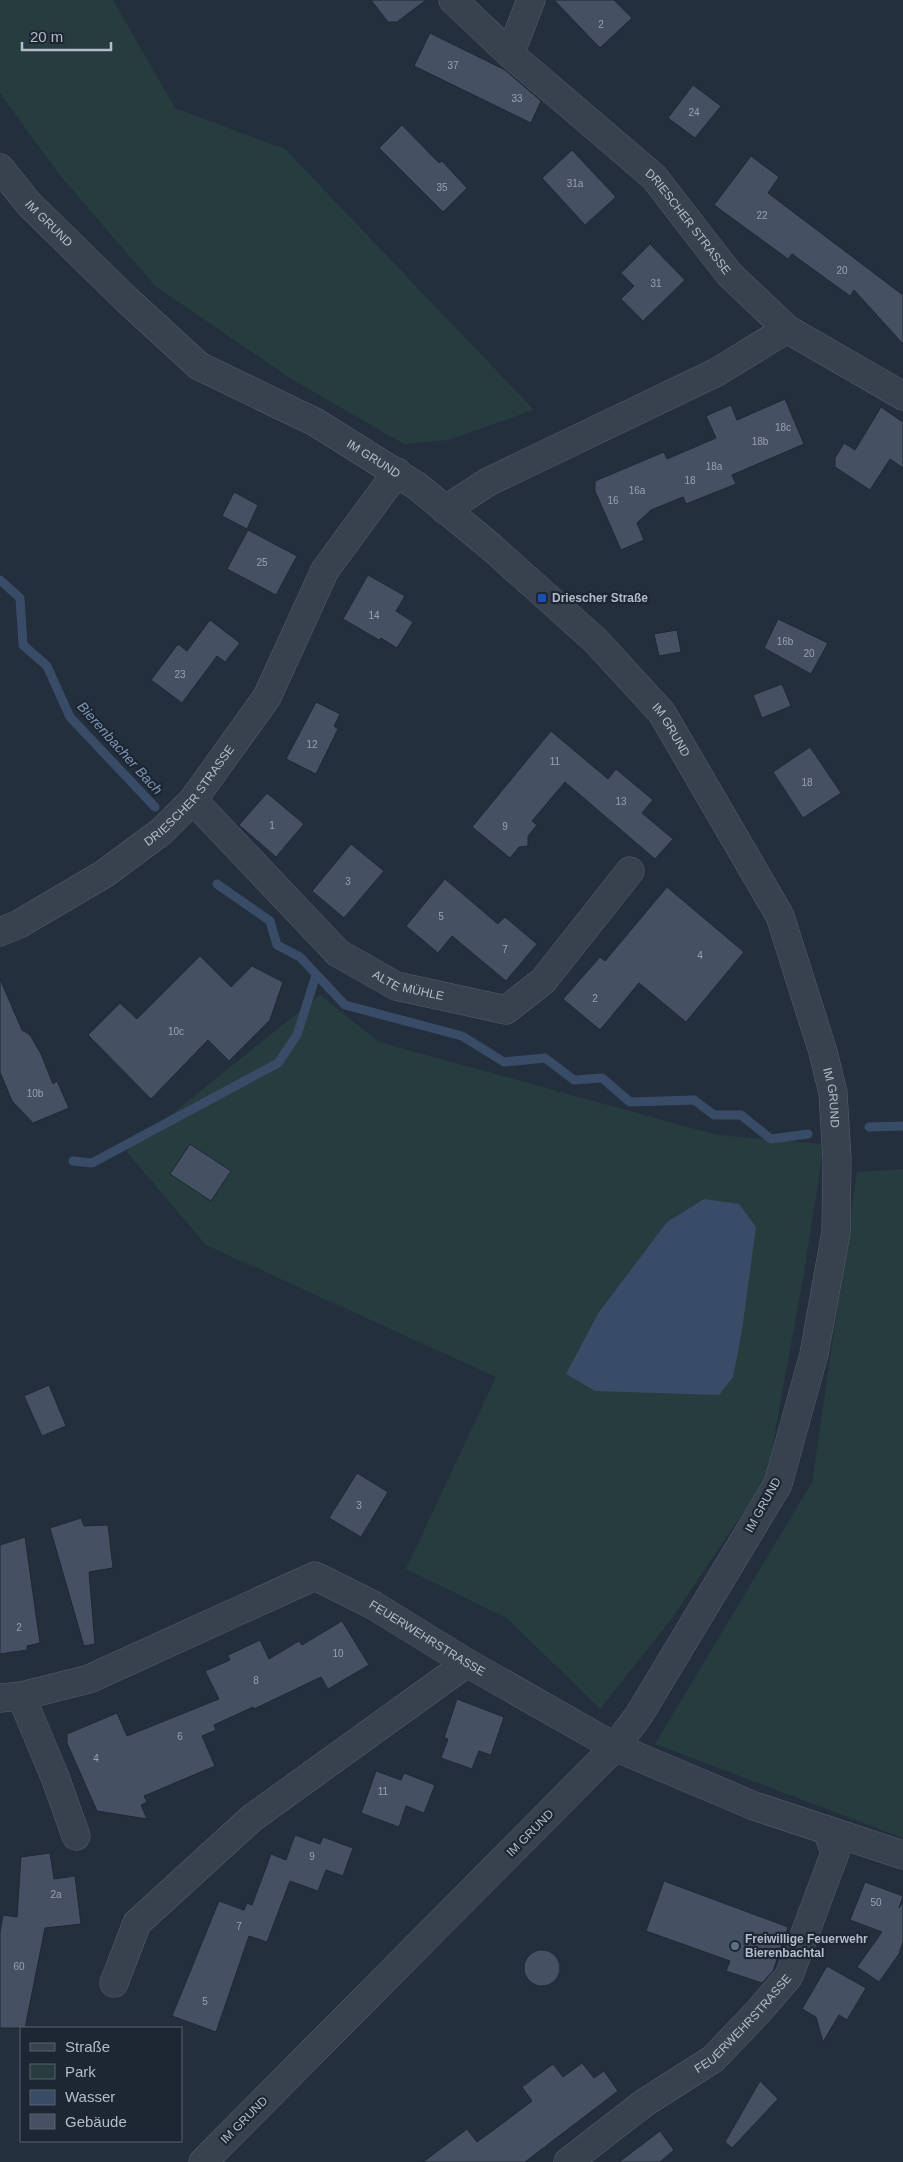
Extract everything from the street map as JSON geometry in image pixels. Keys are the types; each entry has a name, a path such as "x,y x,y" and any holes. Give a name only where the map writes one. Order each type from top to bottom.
{"street":[{"name":"DRIESCHER STRASSE","path":"454,0 510,54 654,178 728,274 787,329 903,396"},
{"path":"510,54 531,0"},
{"name":"IM GRUND","path":"0,168 29,204 126,299 199,366 314,422 417,486 490,546 596,641 662,713 780,916 823,1052 833,1093 837,1159 836,1232 814,1354 778,1484 639,1715 615,1747 203,2162"},
{"path":"445,510 488,482 717,372 787,329"},
{"name":"DRIESCHER STRASSE","path":"0,932 19,924 104,874 162,831 193,800 267,696 325,570 397,472"},
{"name":"ALTE MÜHLE","path":"193,800 338,953 396,986 506,1010 543,981 630,871"},
{"name":"FEUERWEHRSTRASSE","path":"76,1836 52,1768 11,1697 89,1678 314,1576 373,1605 467,1663 615,1747 754,1806 903,1856"},
{"path":"114,1983 138,1923 252,1818 467,1663"},
{"name":"FEUERWEHRSTRASSE","path":"568,2162 644,2103 713,2059 789,1976 835,1853 827,1830"}],"green space":[{"path":"0,0 113,0 175,108 285,149 534,410 448,440 404,444 293,380 155,286 58,173 0,93"},
{"path":"320,995 379,1042 717,1135 824,1144 804,1273 767,1477 673,1617 600,1709 507,1618 406,1569 496,1377 206,1245 126,1151","holes":["704,1199 599,1312 667,1222"]},
{"path":"903,1169 903,1838 655,1744 812,1482 857,1172"}],"water":[{"path":"704,1199 739,1204 756,1227 742,1330 733,1377 719,1395 595,1391 566,1374 599,1312 667,1222"}],"building":[{"path":"371,0 426,0 397,22 388,22"},
{"path":"554,0 614,0 632,18 600,48"},
{"path":"430,33 505,70 541,101 531,123 414,66"},
{"path":"693,85 721,106 695,138 668,118"},
{"path":"402,125 439,163 442,161 467,188 443,212 379,148"},
{"path":"572,150 616,197 585,225 542,178"},
{"path":"751,156 779,177 768,193 903,295 903,344 854,290 850,296 792,254 788,259 714,205"},
{"path":"650,244 685,280 643,321 621,299 634,286 621,273"},
{"path":"785,399 804,444 732,475 736,484 686,504 683,497 651,510 637,523 644,540 621,550 595,491 595,481 664,452 667,459 716,438 706,416 731,405 737,420"},
{"path":"881,407 903,422 903,468 890,459 870,490 835,467 835,458 844,443 855,450"},
{"path":"234,492 258,505 247,529 222,516"},
{"path":"248,530 297,556 276,595 227,569"},
{"path":"368,575 405,596 396,611 413,622 397,648 343,619"},
{"path":"778,619 828,643 811,674 764,648"},
{"path":"210,620 240,643 225,662 217,656 182,703 151,680 178,644 187,651"},
{"path":"677,630 681,652 659,656 654,634"},
{"path":"782,684 791,706 762,718 753,695"},
{"path":"316,702 340,714 334,726 338,729 316,774 286,759"},
{"path":"551,731 608,779 616,769 653,800 642,813 673,839 655,859 565,782 532,821 537,825 528,836 528,846 519,847 510,858 472,827"},
{"path":"810,747 841,793 803,818 773,772"},
{"path":"267,793 304,824 276,857 239,825"},
{"path":"351,844 384,871 344,918 312,891"},
{"path":"445,879 498,924 505,917 537,944 506,981 452,936 438,953 406,926"},
{"path":"667,887 744,952 686,1022 639,983 600,1030 563,999 600,957 605,961"},
{"path":"200,956 231,987 252,966 283,982 270,1020 229,1061 208,1040 151,1099 88,1035 120,1003 137,1019"},
{"path":"0,979 22,1030 30,1035 41,1054 53,1084 57,1081 69,1108 33,1123 12,1101 0,1072"},
{"path":"190,1144 231,1171 211,1201 170,1174"},
{"path":"49,1385 66,1426 42,1436 24,1396"},
{"path":"357,1473 388,1492 361,1537 329,1518"},
{"path":"81,1518 84,1526 108,1525 113,1568 89,1572 95,1644 84,1646 50,1528"},
{"path":"25,1537 40,1643 27,1646 27,1650 0,1654 0,1545"},
{"path":"342,1621 369,1665 328,1689 321,1677 254,1709 253,1707 214,1725 216,1730 202,1736 215,1766 144,1796 147,1802 141,1805 147,1819 97,1811 67,1743 67,1734 117,1713 127,1736 219,1699 205,1671 230,1660 228,1655 260,1640 269,1659 299,1641 302,1645"},
{"path":"457,1699 504,1717 491,1755 479,1751 472,1769 441,1758 448,1739 444,1738"},
{"path":"376,1771 401,1780 404,1773 435,1785 424,1813 406,1806 399,1827 361,1813"},
{"path":"295,1835 320,1844 323,1837 353,1848 343,1876 326,1870 318,1891 290,1881 267,1942 249,1936 216,2032 172,2016 219,1901 244,1910 247,1903 252,1905 271,1854 286,1860"},
{"path":"50,1853 54,1879 75,1876 81,1924 45,1928 25,2027 0,2028 0,1933 3,1915 17,1917 21,1857"},
{"name":"Freiwillige Feuerwehr Bierenbachtal","path":"664,1881 788,1927 773,1971 762,1983 726,1971 730,1961 646,1931"},
{"path":"865,1882 903,1896 899,1908 903,1902 903,1942 899,1954 879,1982 857,1967 882,1932 850,1920"},
{"path":"542,1950 555,1955 560,1968 555,1981 542,1986 529,1981 524,1968 529,1955"},
{"path":"827,1966 866,1988 847,2020 839,2015 823,2042 816,2017 802,2009"},
{"path":"582,2063 594,2078 604,2071 618,2091 525,2162 423,2162 467,2129 477,2142 499,2126 532,2101 522,2087 553,2064 563,2077"},
{"path":"760,2081 778,2099 732,2148 725,2142"},
{"path":"660,2131 674,2150 660,2162 619,2162"}],"waterway":[{"name":"Bierenbacher Bach","path":"0,580 20,598 23,645 47,666 70,717 155,807"},
{"name":"Bierenbacher Bach","path":"217,884 270,921 277,945 300,957 345,1005 462,1036 504,1062 545,1058 574,1080 602,1078 630,1102 694,1100 714,1115 741,1115 771,1139 808,1134"},
{"path":"73,1161 92,1163 278,1063 297,1035 316,975"},
{"name":"Bierenbacher Bach","path":"869,1127 903,1126"}],"place":[{"name":"Driescher Straße","path":"542,598"},
{"name":"Freiwillige Feuerwehr Bierenbachtal","path":"735,1946"}]}
